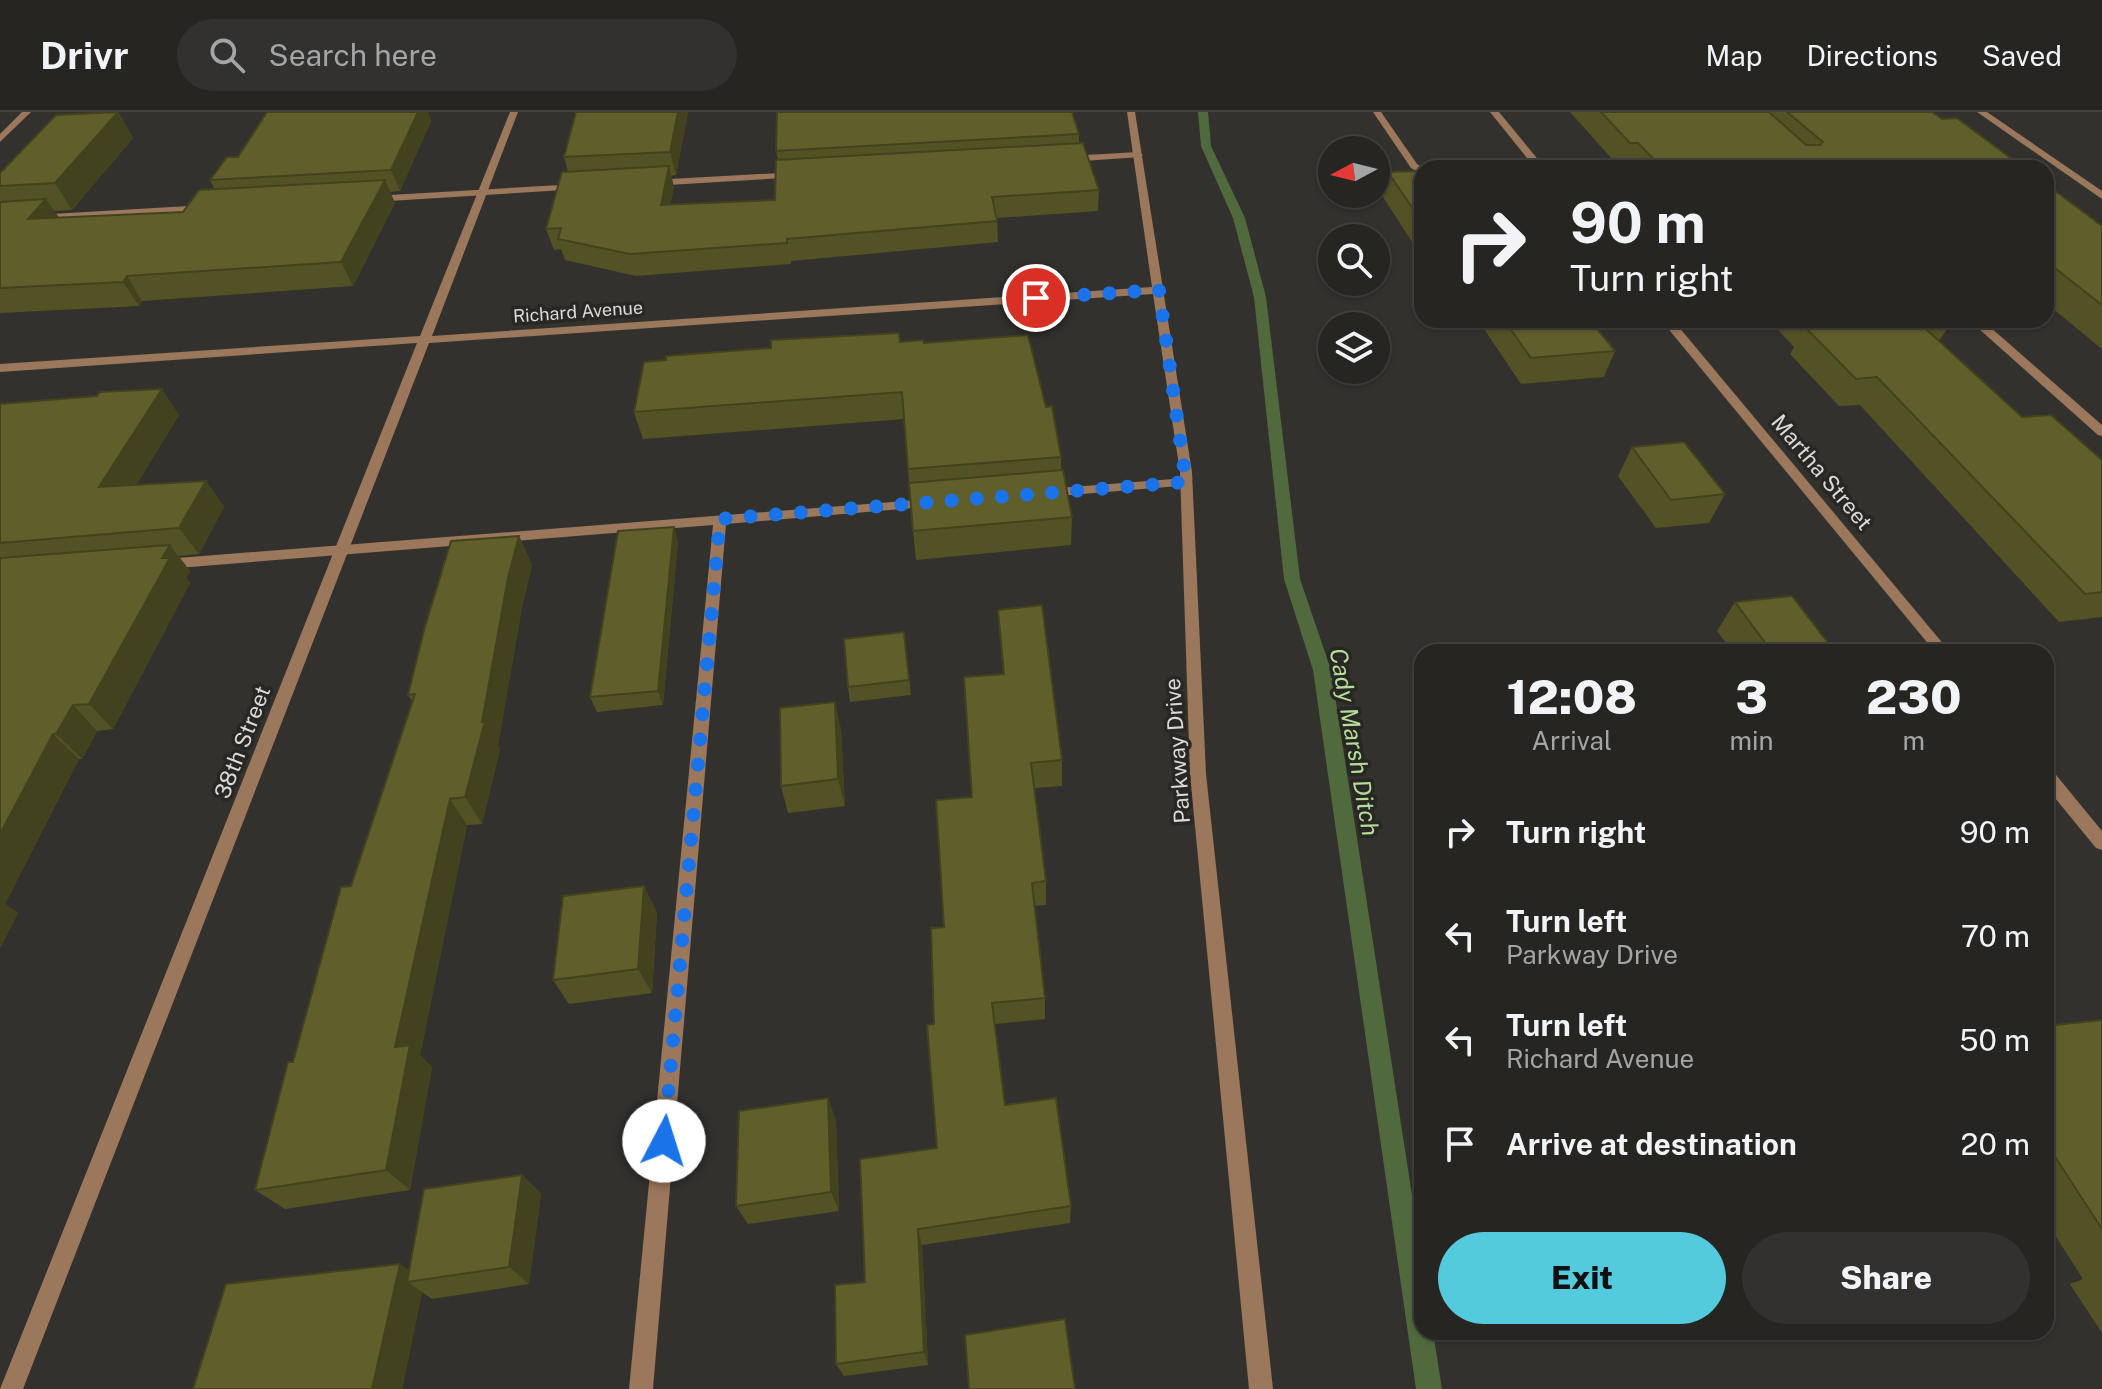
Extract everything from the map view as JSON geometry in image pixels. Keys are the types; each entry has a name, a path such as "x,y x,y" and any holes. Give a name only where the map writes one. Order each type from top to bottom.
{"street":[{"path":"0,139 27,112"},
{"name":"38th Street","path":"11,1389 514,112"},
{"name":"Parkway Drive","path":"1131,112 1186,482 1198,774 1261,1389"},
{"path":"1377,112 1414,166"},
{"path":"1494,112 1533,160"},
{"path":"1981,112 2050,160"},
{"path":"1060,160 1138,155"},
{"path":"2054,163 2102,196"},
{"path":"638,184 810,174"},
{"path":"358,200 591,186"},
{"path":"0,220 218,208"},
{"name":"Richard Avenue","path":"0,368 1159,290"},
{"name":"Martha Street","path":"1674,328 1936,644"},
{"path":"1984,328 2102,432"},
{"path":"1031,495 1186,482"},
{"path":"155,565 953,501"},
{"path":"641,1389 720,519"},
{"path":"2054,785 2102,843"}],"building":[{"path":"118,112 55,183 0,186 0,173 56,115"},
{"path":"267,112 418,112 391,170 210,180 227,157 238,157"},
{"path":"576,112 678,112 670,152 564,157"},
{"path":"777,112 1072,112 1079,134 776,151"},
{"path":"1601,112 1769,112 1806,145 1820,145 1823,142 1787,112 1932,112 1942,119 1957,118 2013,160 1654,160 1638,143 1630,143"},
{"path":"1083,143 1099,190 992,197 997,221 787,239 787,243 630,254 558,239 561,228 546,229 562,172 669,166 661,205 775,200 776,160"},
{"path":"1414,171 1414,210 1390,175 1390,172"},
{"path":"385,180 341,262 127,276 123,282 0,288 0,202 46,199 28,219 183,212 199,190"},
{"path":"2054,190 2102,226 2102,305 2054,267"},
{"path":"1510,328 1596,328 1615,351 1531,358"},
{"path":"1806,328 1925,328 2022,417 2051,415 2102,460 2102,592 2085,594 1877,377 1856,379"},
{"path":"899,333 900,342 923,340 924,343 1028,335 1046,407 1052,406 1061,457 908,469 902,392 634,412 644,362 666,360 666,356 771,348 771,340"},
{"path":"162,389 99,487 206,481 179,528 0,543 0,404 97,396 100,392"},
{"path":"1684,442 1725,494 1671,500 1632,447"},
{"path":"1063,470 1072,517 913,531 909,483"},
{"path":"674,527 658,691 590,697 618,531"},
{"path":"519,536 508,578 482,722 485,721 465,797 450,799 395,1047 410,1045 386,1170 255,1190 288,1062 293,1062 341,887 351,886 415,694 408,695 451,541"},
{"path":"170,545 162,558 170,558 89,704 73,705 56,734 53,734 0,834 0,558"},
{"path":"1792,596 1829,644 1766,644 1735,602"},
{"path":"1042,605 1062,760 1031,763 1046,881 1032,883 1045,998 992,1003 1005,1105 1056,1098 1071,1206 918,1229 924,1352 836,1364 835,1285 865,1282 860,1159 937,1148 927,1025 934,1024 931,928 944,927 936,800 972,797 964,677 1004,674 998,610"},
{"path":"904,632 909,680 848,687 844,639"},
{"path":"835,702 838,779 781,786 780,708"},
{"path":"644,886 638,969 553,980 563,896"},
{"path":"2102,1020 2102,1229 2054,1155 2054,1025"},
{"path":"828,1098 831,1192 736,1206 739,1111"},
{"path":"522,1175 509,1267 407,1282 424,1189"},
{"path":"400,1264 372,1389 193,1389 226,1284"},
{"path":"1065,1319 1075,1389 969,1389 965,1335"}],"waterway":[{"name":"Cady Marsh Ditch","path":"1203,112 1206,146 1239,218 1260,297 1292,579 1322,670 1414,1288"},
{"name":"Cady Marsh Ditch","path":"1422,1340 1429,1389"}],"route":[{"path":"664,1141 720,519 1186,482 1159,290 1036,298"}]}
